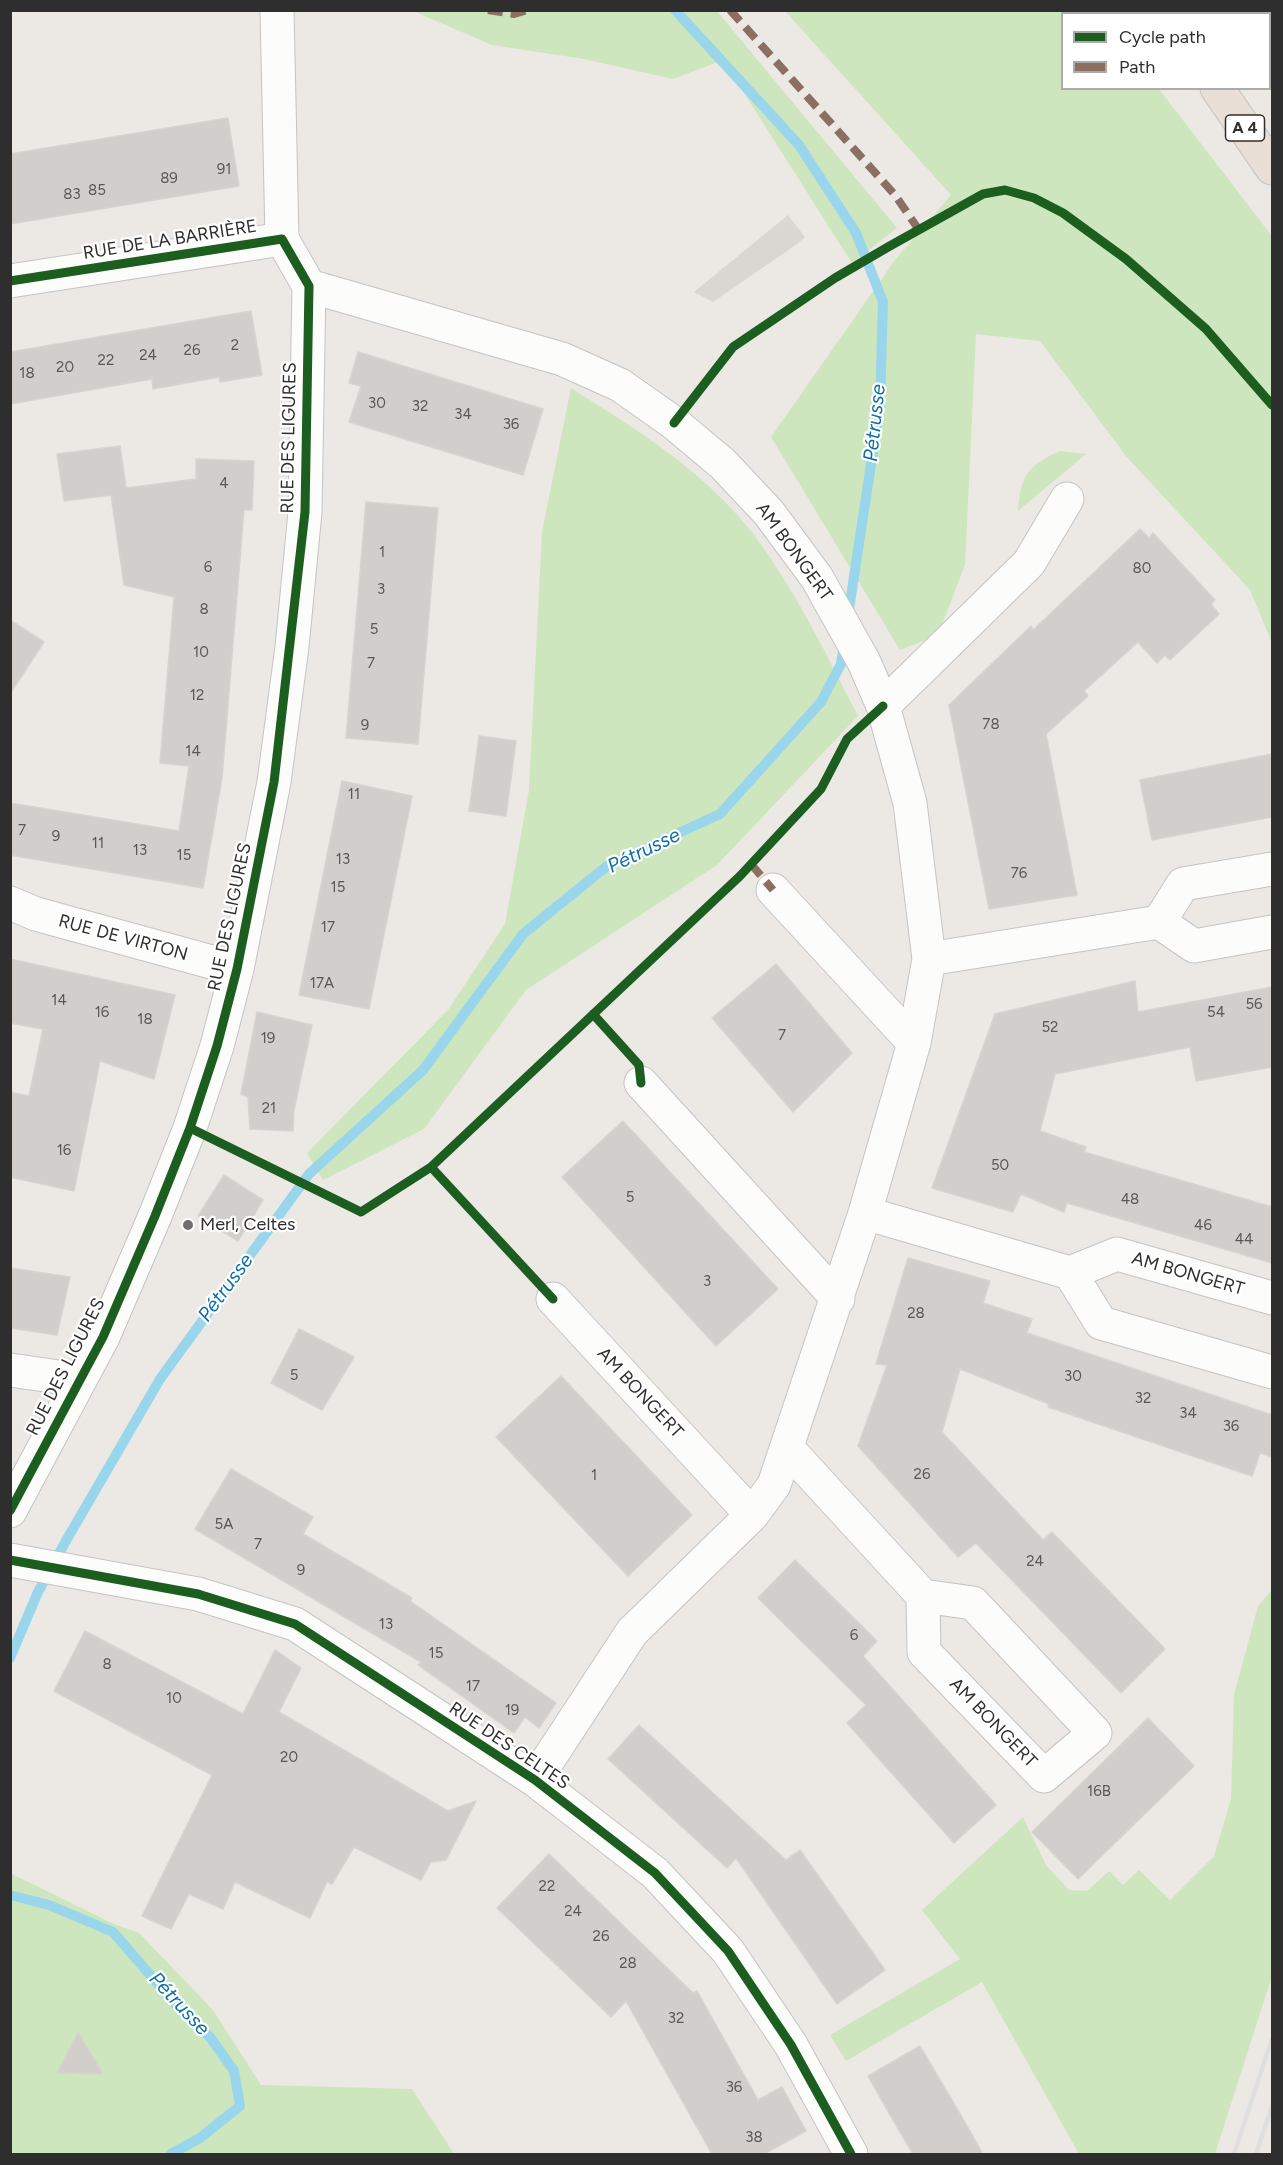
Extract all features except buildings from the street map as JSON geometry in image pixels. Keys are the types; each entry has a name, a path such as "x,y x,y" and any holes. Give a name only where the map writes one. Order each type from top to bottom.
{"highway":[{"name":"A 4","path":"1218,90 1272,168"}],"street":[{"path":"277,10 282,239"},
{"name":"RUE DE LA BARRIÈRE","path":"10,281 282,239 309,286"},
{"name":"AM BONGERT","path":"309,286 562,359 620,385 674,423 723,464 769,513 817,578 864,662 883,706 910,803 929,959 914,1043 865,1213 788,1449 774,1485 752,1515 632,1632 535,1780"},
{"name":"RUE DES LIGURES","path":"10,1511 103,1337 190,1128 218,1046 237,969 274,782 292,647 305,512 309,286"},
{"path":"883,706 1029,563 1067,499"},
{"path":"1159,922 1183,884 1272,869"},
{"path":"773,890 914,1043"},
{"name":"RUE DE VIRTON","path":"10,903 36,914 237,969"},
{"path":"929,959 1159,922 1194,946 1272,932"},
{"path":"641,1083 838,1299"},
{"path":"865,1213 1070,1273 1101,1323 1272,1372"},
{"name":"AM BONGERT","path":"1070,1273 1117,1254 1272,1298"},
{"name":"AM BONGERT","path":"553,1299 752,1515"},
{"path":"10,1370 80,1380"},
{"path":"788,1449 923,1596"},
{"name":"RUE DES CELTES","path":"23,1561 198,1594 295,1624 535,1780 655,1873 728,1950 791,2045 851,2154"},
{"name":"AM BONGERT","path":"923,1596 973,1603 1095,1733 1044,1776 924,1652 923,1596"}],"green space":[{"path":"413,11 717,11 897,228 852,263 723,60 673,79 584,59 492,45"},
{"path":"785,11 1103,11 1061,12 1061,90 1160,90 1272,236 1272,643 1250,590 1126,456 1040,341 976,334 965,565 938,635 900,650 771,437 895,260 951,195"},
{"path":"571,388 669,453 735,512 754,535 783,578 810,623 858,716 717,865 526,990 424,1129 323,1180 307,1153 448,1010 505,924 529,790 542,532"},
{"path":"1060,451 1086,454 1018,511 1021,489 1028,473 1040,462"},
{"path":"1272,1590 1272,1976 1215,2154 1079,2154 982,1982 846,2061 830,2035 960,1959 922,1910 1023,1817 1046,1865 1069,1890 1087,1891 1109,1871 1123,1885 1139,1870 1170,1900 1214,1856 1231,1799 1234,1695 1258,1606"},
{"path":"10,1873 116,1925 139,1933 213,2010 261,2085 412,2089 454,2154 11,2154"}],"shaded area":[{"path":"788,215 805,237 797,244 713,302 694,292"}],"waterway":[{"name":"Pétrusse","path":"675,10 799,145 856,233 883,302 880,405 848,616"},
{"name":"Pétrusse","path":"10,1658 38,1592 160,1379 309,1174 423,1070 523,934 607,866 720,814 821,702 841,664 844,644"},
{"name":"Pétrusse","path":"10,1895 49,1905 113,1932 183,2013 210,2037 234,2071 240,2106 200,2138 171,2154"}],"railway":[{"path":"1234,2154 1272,2039"},
{"path":"1256,2154 1272,2106"}],"marked path":[{"path":"488,10 514,14 527,10"},
{"path":"730,10 895,195 919,230 924,227"},
{"path":"751,864 773,890"}],"cycle path":[{"path":"674,423 733,347 835,278 888,247 983,194 1005,190 1034,198 1063,213 1126,259 1206,329 1272,405"},
{"path":"10,281 282,239 309,286 305,512 274,782 237,969 217,1046 190,1128 155,1216 103,1337 10,1511"},
{"path":"190,1128 361,1212 431,1167 740,876 821,789 847,739 883,706"},
{"path":"593,1014 639,1065 641,1083"},
{"path":"431,1167 553,1299"},
{"path":"10,1560 198,1594 295,1624 535,1780 655,1873 728,1951 791,2045 851,2154"}],"place":[{"name":"Merl, Celtes","path":"188,1225"}]}
